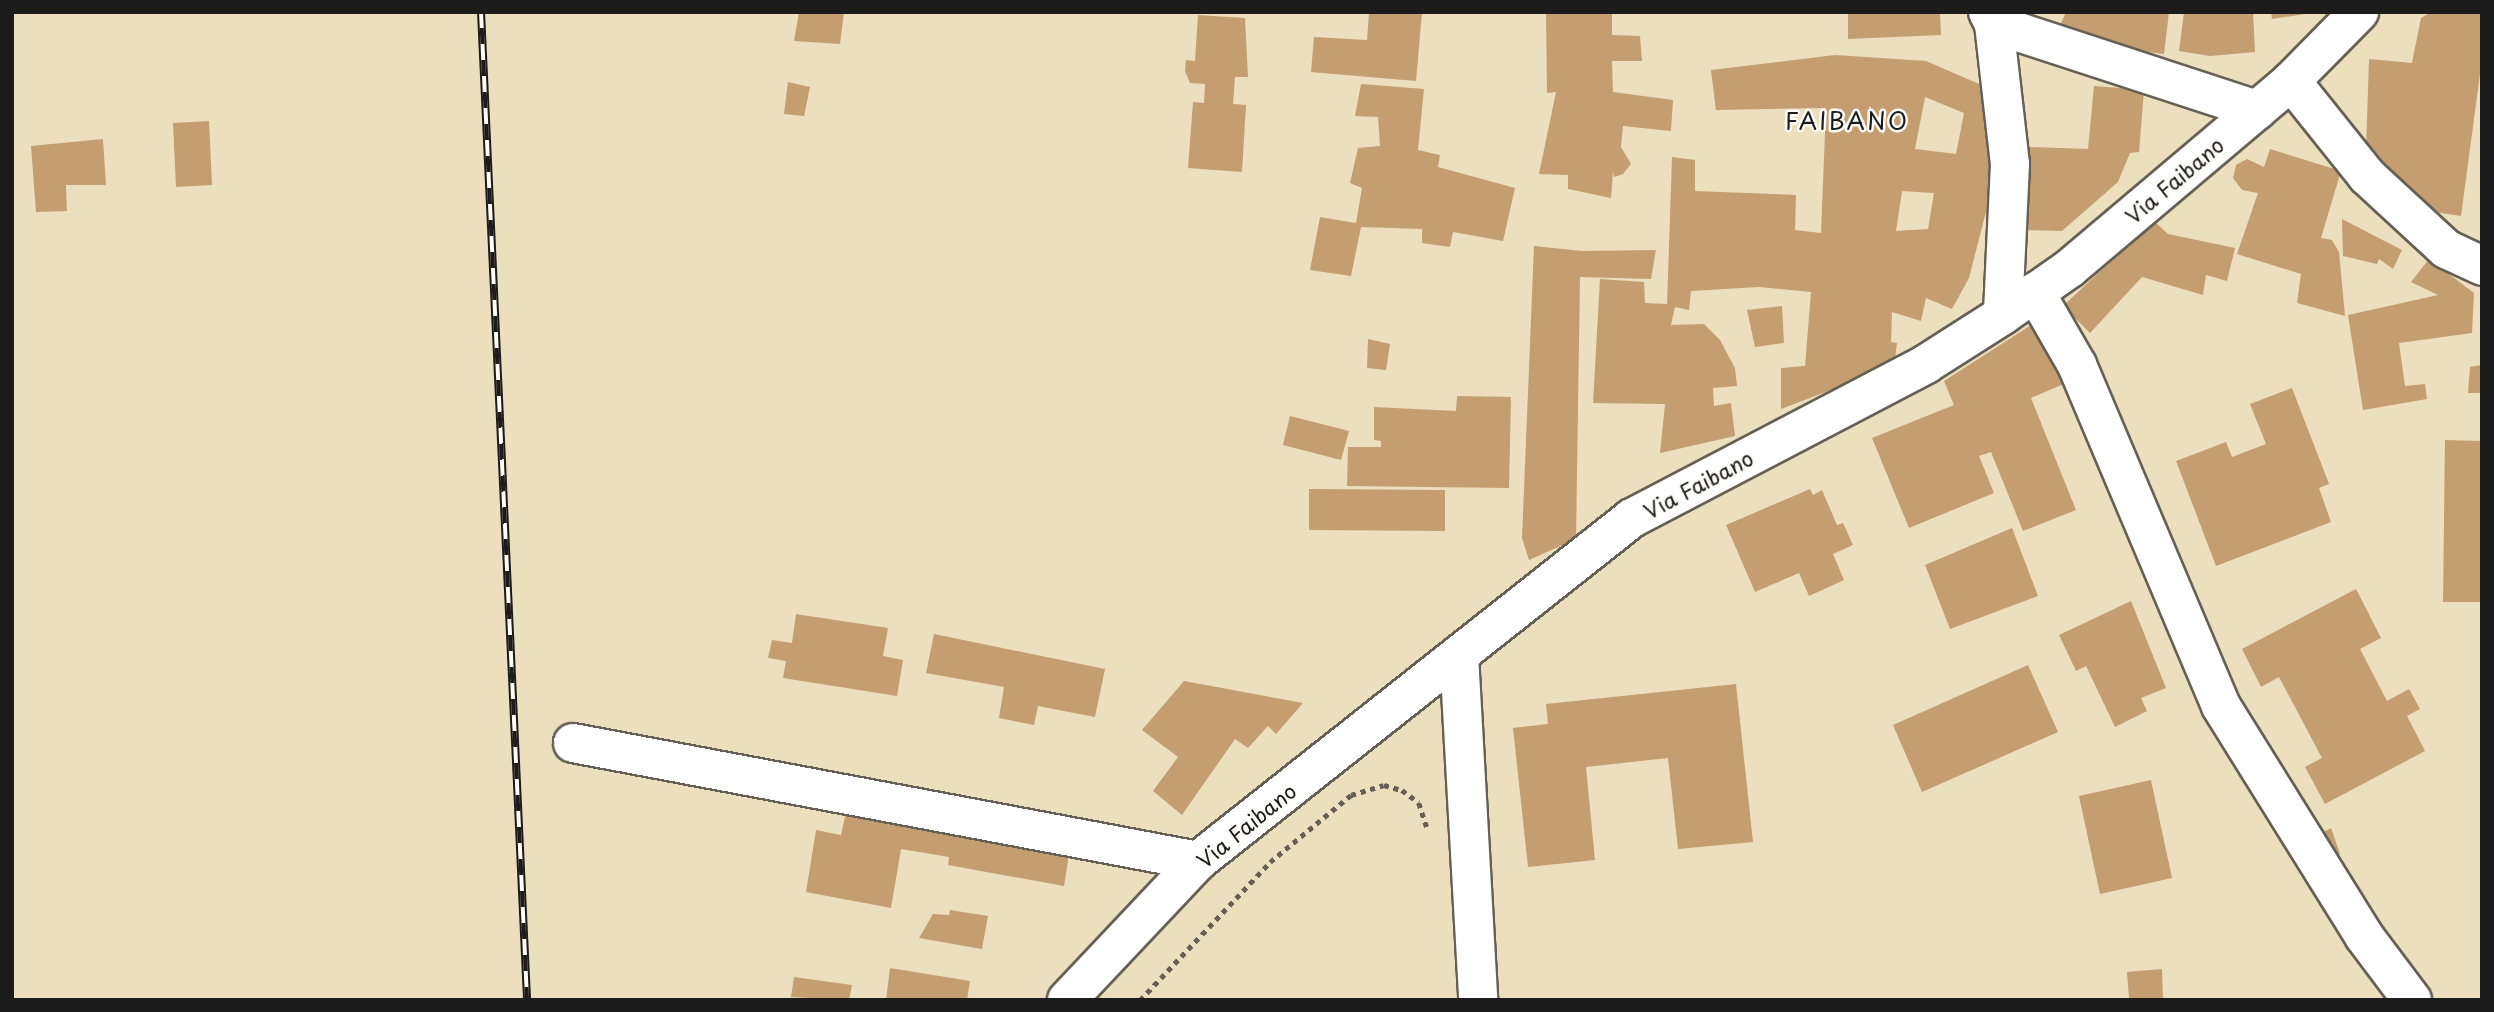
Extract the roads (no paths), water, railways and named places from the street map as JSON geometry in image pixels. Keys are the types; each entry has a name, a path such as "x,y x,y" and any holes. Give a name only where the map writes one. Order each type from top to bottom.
{"street":[{"name":"Via Faibano","path":"1068,1000 1198,861 1632,518 1926,364 2003,315 2035,292 2257,110 2291,81 2359,12"},
{"path":"2003,315 2010,164 1991,18 2257,110"},
{"path":"2291,81 2367,176 2446,249 2482,266"},
{"path":"2035,292 2077,365 2221,706 2364,936 2412,1000"},
{"path":"1460,655 1478,1000"},
{"path":"573,743 1198,861"}],"railway":[{"path":"481,12 527,1000"}],"district":[{"name":"FAIBANO","path":"1847,121"}]}
